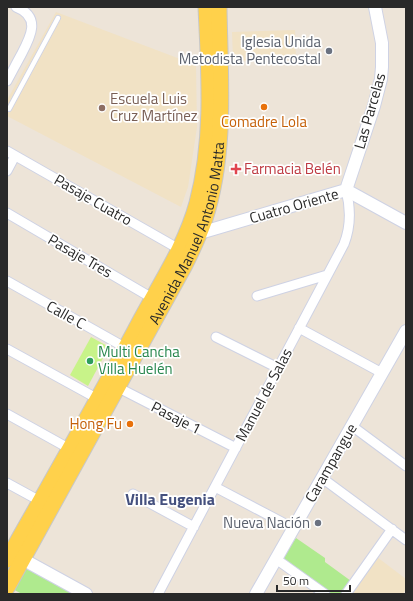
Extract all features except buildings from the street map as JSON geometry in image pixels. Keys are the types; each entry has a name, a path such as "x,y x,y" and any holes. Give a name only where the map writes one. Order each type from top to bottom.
{"main road":[{"name":"Avenida Manuel Antonio Matta","path":"7,590 12,556 40,501 126,348 181,245 190,224 197,201 205,163 208,138 209,96 206,7"},
{"name":"Avenida Manuel Antonio Matta","path":"12,556 117,387 184,267 200,233 209,206 219,152 219,7"},
{"path":"181,245 190,236 200,233"}],"street":[{"path":"7,81 29,41 32,32 28,15 16,7"},
{"name":"Las Parcelas","path":"346,190 374,106 381,79 382,43 375,7"},
{"path":"7,171 11,153"},
{"name":"Pasaje Cuatro","path":"11,153 181,245"},
{"name":"Cuatro Oriente","path":"200,233 346,190 406,223"},
{"name":"Manuel de Salas","path":"158,594 344,244 349,228 350,210 346,190"},
{"name":"Pasaje Tres","path":"7,213 152,298"},
{"path":"256,296 327,276"},
{"name":"Calle C","path":"7,281 126,348"},
{"path":"299,328 382,373"},
{"name":"Carampangue","path":"256,594 406,331"},
{"path":"216,337 278,368"},
{"path":"7,349 98,399"},
{"name":"Pasaje 1","path":"117,387 236,448"},
{"path":"7,414 70,449"},
{"path":"352,426 406,466"},
{"path":"322,478 406,540"},
{"path":"7,483 40,501"},
{"path":"215,487 293,528"},
{"path":"133,494 194,527"},
{"path":"346,594 392,529"},
{"path":"12,556 81,592"},
{"path":"276,559 325,594"},
{"path":"7,590 12,594"}],"lane":[{"path":"7,108 9,109 58,18"}],"shaded area":[{"name":"Escuela Luis Cruz Martínez","path":"56,12 196,65 197,127 188,187 181,207 7,116 7,100"},
{"path":"295,30 296,59 233,61 232,32"},
{"path":"377,557 406,579 406,589 403,594 350,594"}],"green space":[{"name":"Multi Cancha Villa Huelén","path":"91,337 109,347 88,386 70,375"},
{"path":"296,538 325,558 325,562 351,581 342,594 331,594 281,559"},
{"path":"7,555 80,594 22,594 7,586"}],"place":[{"name":"Iglesia Unida Metodista Pentecostal","path":"329,51"},
{"name":"Comadre Lola","path":"264,107"},
{"name":"Escuela Luis Cruz Martínez","path":"102,108"},
{"name":"Farmacia Belén","path":"236,169"},
{"name":"Multi Cancha Villa Huelén","path":"90,361"},
{"name":"Hong Fu","path":"130,424"},
{"name":"Nueva Nación","path":"318,523"}],"district":[{"name":"Villa Eugenia","path":"170,499"}]}
